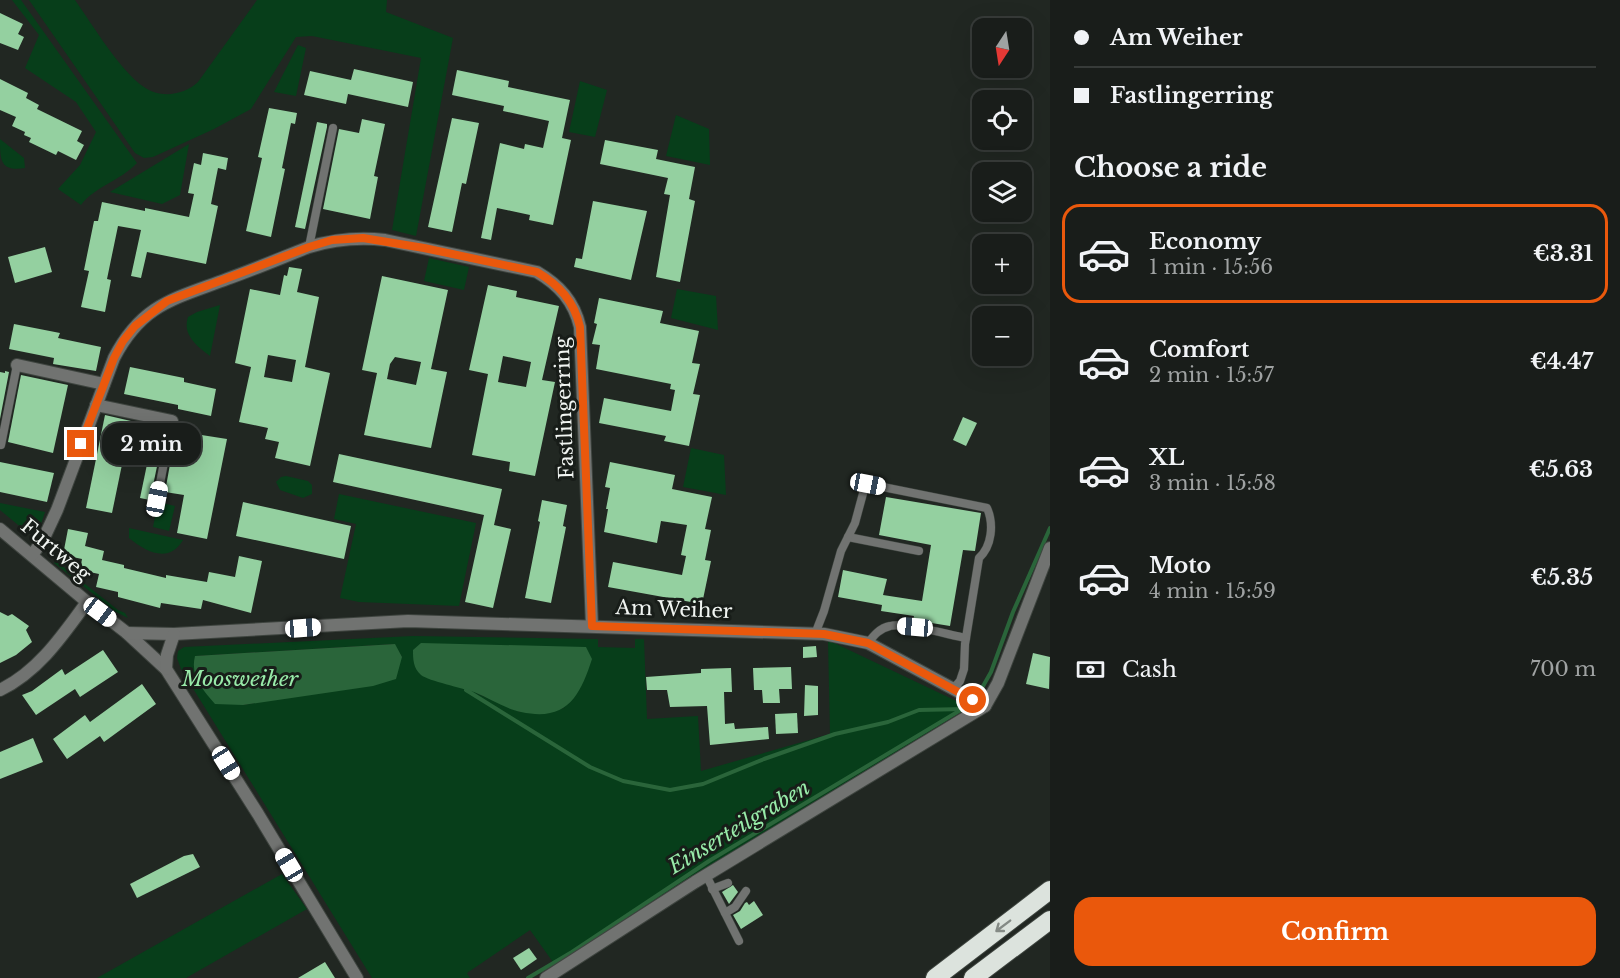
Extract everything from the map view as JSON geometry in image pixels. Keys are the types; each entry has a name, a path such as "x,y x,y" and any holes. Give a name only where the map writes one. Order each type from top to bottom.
{"highway":[{"path":"935,978 1050,890"},
{"path":"973,978 1050,920"}],"street":[{"name":"Fastlingerring","path":"32,555 43,540 57,510 104,384 123,341 135,326 167,301 309,247 345,239 385,240 537,272 553,281 577,313 580,327 592,626"},
{"path":"17,366 104,384"},
{"path":"96,405 172,421"},
{"name":"Furtweg","path":"0,529 128,633 166,669 258,814 357,978"},
{"path":"546,978 706,875 985,706 998,683 1050,548"},
{"path":"0,690 32,668 53,647 87,602"},
{"name":"Am Weiher","path":"128,633 174,634 408,621 815,634 868,643 985,706"},
{"path":"166,669 166,655 174,634"}],"lane":[{"path":"309,247 333,128"},
{"path":"1,445 17,366"},
{"path":"157,499 172,421"},
{"path":"815,634 841,551 855,523 862,490 868,484 987,508 991,527 990,540 983,555 979,558 966,638 964,669 960,681 953,689"},
{"path":"848,537 919,551"},
{"path":"868,643 875,633 891,625 915,627 966,638"},
{"path":"706,875 739,941"},
{"path":"712,889 728,883"},
{"path":"725,913 735,907 747,891"}],"shaded area":[{"path":"12,0 21,0 137,163 123,175 93,193 81,205 58,189 80,165 96,132 76,102 25,68 39,35"},
{"path":"29,0 75,0 125,70 144,87 165,94 186,90 198,82 257,0 387,0 386,12 453,38 416,236 392,230 421,58 312,36 296,37 251,109 153,157 144,158 135,153"},
{"path":"298,45 306,48 296,96 274,92"},
{"path":"580,81 607,90 595,137 569,132"},
{"path":"676,115 709,129 710,165 666,156"},
{"path":"0,139 24,158 25,168 11,168 3,163"},
{"path":"189,144 180,195 162,204 110,192"},
{"path":"429,258 469,267 464,290 424,281"},
{"path":"677,289 716,296 718,330 671,318"},
{"path":"220,305 210,356 189,335 188,317"},
{"path":"691,448 724,455 726,495 683,487"},
{"path":"286,476 308,481 312,485 312,494 303,498 280,490 276,482"},
{"path":"339,494 476,523 459,606 359,602 340,598 356,524 334,519"},
{"path":"158,502 175,506 169,531 153,527"},
{"path":"0,503 45,512 41,524 29,534 0,510"},
{"path":"129,528 183,540 171,552 157,553 143,548 129,538"},
{"path":"56,561 118,610 125,613 128,618 116,612 54,563"},
{"path":"413,636 598,639 598,647 635,648 635,639 644,639 647,719 698,716 701,771 830,734 828,640 969,707 555,965 530,930 467,973 470,978 372,978 181,669 177,658 178,651 184,647","holes":["394,644 402,657 289,697 243,705 195,656","476,693 565,708 520,712"]},
{"path":"282,874 307,909 186,978 97,978"}],"water":[{"path":"421,643 586,647 592,659 582,684 569,703 550,713 537,714 515,711 474,692 421,675 413,660 413,650"},
{"name":"Moosweiher","path":"395,644 402,657 396,679 373,686 243,705 215,704 202,687 194,670 195,656"}],"building":[{"path":"0,13 23,24 18,34 24,37 18,50 0,43"},
{"path":"354,69 413,82 408,107 348,94 346,104 304,95 310,71 351,80"},
{"path":"457,70 509,81 508,87 570,100 562,138 571,140 553,225 529,220 530,215 497,208 491,240 481,238 500,143 524,149 525,144 543,148 549,121 503,111 504,106 452,95"},
{"path":"0,79 28,93 26,98 39,105 37,109 82,131 77,141 84,145 76,160 58,151 56,155 29,142 31,138 24,135 25,132 12,126 16,117 0,110"},
{"path":"269,108 297,113 295,124 291,123 282,168 285,169 271,237 246,231 262,158 258,157"},
{"path":"452,118 479,123 466,184 462,183 452,232 428,227"},
{"path":"362,119 385,124 374,176 378,177 370,219 323,209 339,129 359,133"},
{"path":"317,122 327,124 327,127 305,229 295,227"},
{"path":"605,140 658,150 656,159 695,167 689,199 695,201 680,282 656,277 670,195 664,194 668,178 600,164"},
{"path":"203,153 228,158 226,170 218,168 211,204 218,206 206,264 147,252 141,278 131,276 141,230 118,226 107,279 111,280 105,312 81,307 89,271 84,270 94,221 98,221 102,202 189,217 194,194 188,193 194,163 201,165"},
{"path":"593,201 647,211 631,280 574,267 576,258 582,259"},
{"path":"45,247 52,272 15,283 8,257"},
{"path":"289,267 302,269 297,292 319,297 305,367 330,373 310,466 275,458 279,442 265,439 268,428 239,422 251,367 235,363 250,289 280,295 284,275 287,276","holes":["268,355 296,360 292,382 264,377"]},
{"path":"382,276 448,290 431,369 447,372 431,448 364,435 377,373 362,370","holes":["395,357 421,362 416,385 387,379 390,364"]},
{"path":"488,285 517,291 516,297 559,306 542,380 555,382 535,476 509,471 510,462 472,455 488,374 469,370","holes":["503,356 531,362 526,387 498,382"]},
{"path":"599,298 663,311 660,323 699,331 692,363 700,364 693,394 700,395 689,446 664,441 666,436 599,423 604,398 671,411 675,390 670,389 671,384 596,369 600,345 592,344 597,324 594,323"},
{"path":"14,324 60,333 58,338 101,347 96,371 53,364 54,358 9,349"},
{"path":"130,367 184,378 184,382 216,389 211,416 178,409 178,405 124,394"},
{"path":"5,371 9,372 0,419 0,372 5,373"},
{"path":"21,375 68,385 53,453 8,442"},
{"path":"105,415 131,421 112,513 86,508"},
{"path":"963,417 977,423 966,446 953,440"},
{"path":"155,426 165,428 150,500 140,498"},
{"path":"176,431 227,439 207,539 177,533 184,495 165,492"},
{"path":"339,454 502,489 494,525 511,529 493,608 465,602 484,515 333,482"},
{"path":"0,462 54,473 47,502 0,492"},
{"path":"610,462 675,475 672,489 712,497 705,529 711,530 705,560 711,561 702,604 608,587 613,562 682,575 686,556 681,555 687,525 661,521 657,543 604,532 610,488 605,487"},
{"path":"886,497 981,513 975,551 963,550 950,626 913,620 914,616 881,611 882,605 838,597 843,570 887,579 883,595 922,601 931,545 879,535"},
{"path":"542,500 567,505 563,526 566,527 551,603 525,598"},
{"path":"243,502 351,526 344,559 236,536"},
{"path":"68,529 88,533 85,546 104,551 102,560 166,578 166,575 207,582 209,572 235,577 239,556 262,561 251,613 203,600 201,609 161,603 160,608 118,597 118,592 96,587 99,574 80,570 82,559 63,555"},
{"path":"0,612 8,616 12,614 29,626 26,630 32,642 16,655 0,663"},
{"path":"816,646 817,657 803,658 803,647"},
{"path":"103,650 118,672 80,697 75,689 36,715 22,695 32,691 62,669 65,675"},
{"path":"1033,653 1050,657 1049,689 1026,684"},
{"path":"791,667 792,689 779,689 780,703 763,703 762,690 754,690 753,668"},
{"path":"731,668 732,692 724,692 725,724 734,723 735,729 768,727 769,739 710,745 707,706 670,707 667,690 647,690 646,677 701,673 701,669"},
{"path":"142,684 156,704 104,742 100,736 67,759 53,739 85,715 90,722"},
{"path":"805,685 818,686 818,715 804,716"},
{"path":"797,713 798,733 776,734 775,714"},
{"path":"33,738 43,762 0,779 0,752"},
{"path":"193,854 200,867 137,898 130,884 184,856"},
{"path":"733,885 738,892 729,904 722,892"},
{"path":"754,901 763,915 741,929 733,915 740,911 745,903 749,905"},
{"path":"529,948 537,959 521,970 513,958"},
{"path":"325,962 335,978 298,978"}],"waterway":[{"name":"Einserteilgraben","path":"978,695 991,672 1013,612 1050,528"},
{"path":"466,690 590,767 623,781 670,790 703,784 835,734 888,722 919,710 964,709"},
{"name":"Einserteilgraben","path":"528,978 572,952 709,861 969,705"}],"route":[{"path":"81,444 114,358 123,341 135,326 167,301 309,247 332,240 363,238 385,240 537,272 553,281 565,294 577,313 580,327 592,626 824,634 868,643 973,700"}]}
